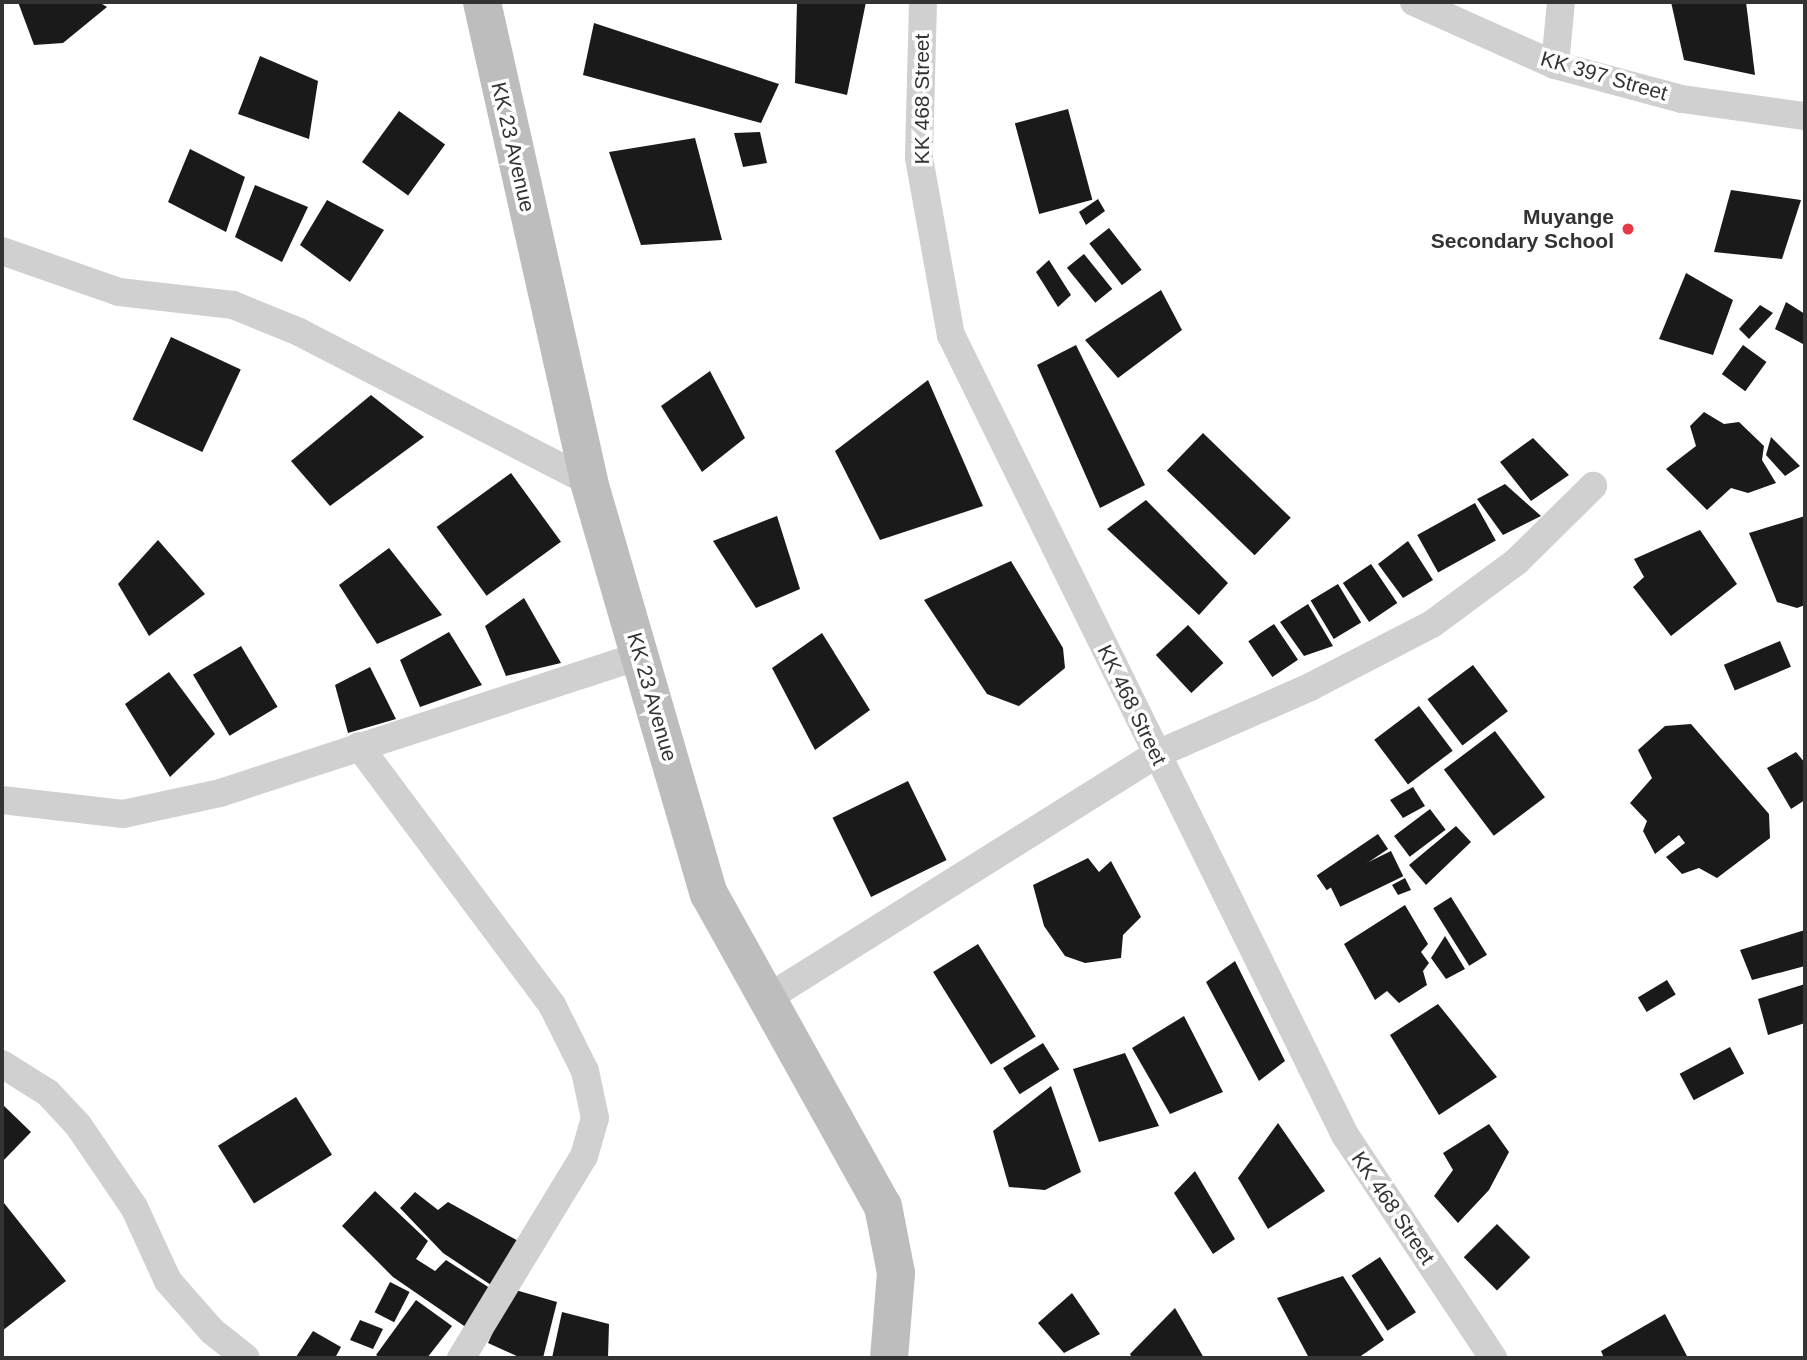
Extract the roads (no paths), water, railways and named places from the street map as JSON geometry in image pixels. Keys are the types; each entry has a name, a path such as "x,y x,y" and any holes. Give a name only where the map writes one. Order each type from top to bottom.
{"main road":[{"name":"KK 23 Avenue","path":"482,2 589,482 709,894 763,1001 883,1206 895,1273 890,1358"}],"street":[{"name":"KK 468 Street","path":"923,2 919,158 951,335 1345,1135 1493,1358"},
{"name":"KK 397 Street","path":"1414,2 1555,65 1682,99 1805,116"},
{"path":"1555,65 1561,2"},
{"path":"2,251 119,292 233,305 299,332 589,482"},
{"path":"763,1001 1157,754 1310,687 1432,624 1517,561 1593,486"},
{"path":"2,800 123,814 220,793 640,656"},
{"path":"359,747 552,1005 585,1071 595,1118 584,1156 461,1358"},
{"path":"2,1064 48,1093 134,1207 169,1281 212,1331 246,1358"},
{"path":"2,1082 48,1093"}],"place":[{"name":"Muyange Secondary School","path":"1628,229"}]}
